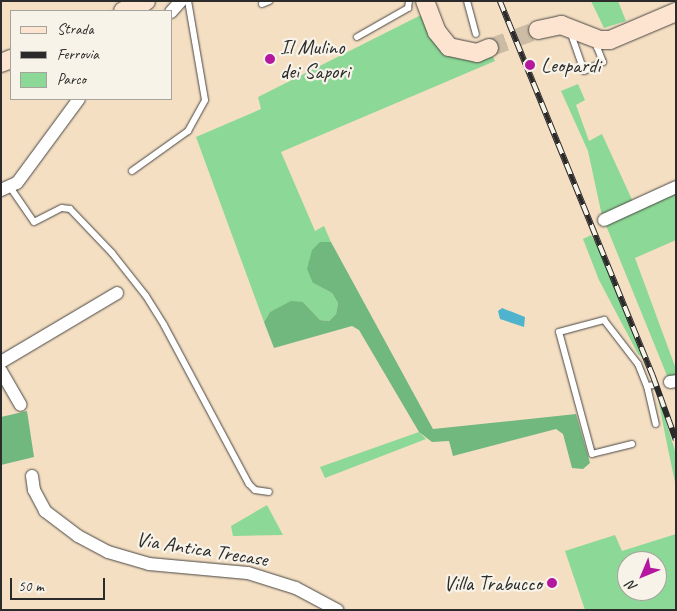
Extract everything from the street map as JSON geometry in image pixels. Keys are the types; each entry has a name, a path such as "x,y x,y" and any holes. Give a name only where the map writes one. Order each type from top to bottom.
{"street":[{"path":"125,10 146,1"},
{"path":"172,11 182,1"},
{"path":"425,1 437,32 449,47 470,53 489,48"},
{"path":"538,30 548,26 569,27 600,40 610,40 676,12"},
{"path":"6,189 17,183 78,100"},
{"path":"604,220 676,187"},
{"path":"1,362 117,293"},
{"path":"1,371 20,405"},
{"name":"Via Antica Trecase","path":"32,476 34,490 45,511 78,536 108,552 148,564 248,573 296,588 336,610"}],"lane":[{"path":"132,171 188,131 205,100 188,1"},
{"path":"357,37 408,8 409,1"},
{"path":"467,1 476,34"},
{"path":"569,27 571,41 584,70 603,62 598,47 600,40"},
{"path":"6,189 34,222 62,208 70,209 112,252 146,296 164,325 249,484 255,490 269,492"},
{"path":"632,444 592,454 559,332 604,320 638,364 650,385 656,424"}],"green space":[{"path":"591,1 618,1 626,21 604,28"},
{"path":"423,14 445,52 469,60 492,54 495,61 281,152 315,231 324,226 331,242 320,242 313,283 332,293 338,303 336,314 329,321 320,320 303,302 270,312 264,322 196,137 261,109 258,97"},
{"path":"578,84 585,100 576,105 589,141 602,134 634,204 602,216 588,151 561,91"},
{"path":"676,192 676,240 635,258 676,369 676,375 668,378 605,223"},
{"path":"591,235 602,254 643,358 638,354 599,280 583,239"},
{"path":"320,242 331,242 433,429 576,414 590,463 583,469 572,468 563,434 556,429 453,456 449,441 432,442 419,432 359,330 352,326 274,348 264,322 270,312 291,301 303,302 320,320 329,321 336,314 338,303 332,293 313,283 307,269 312,250"},
{"path":"656,389 676,454 676,487 667,444"},
{"path":"27,411 34,457 1,465 1,417"},
{"path":"419,432 426,439 325,478 320,467"},
{"path":"267,505 283,535 233,536 231,526"},
{"path":"676,534 676,610 585,610 565,551 615,535 622,551"}],"water":[{"path":"502,308 525,317 524,327 500,319 498,311"}],"tunnel":[{"path":"489,48 538,30"}],"railway":[{"path":"500,1 653,376 676,440"}],"place":[{"name":"Il Mulino dei Sapori","path":"270,59"},
{"name":"Leopardi","path":"530,65"},
{"name":"Villa Trabucco","path":"552,583"}]}
